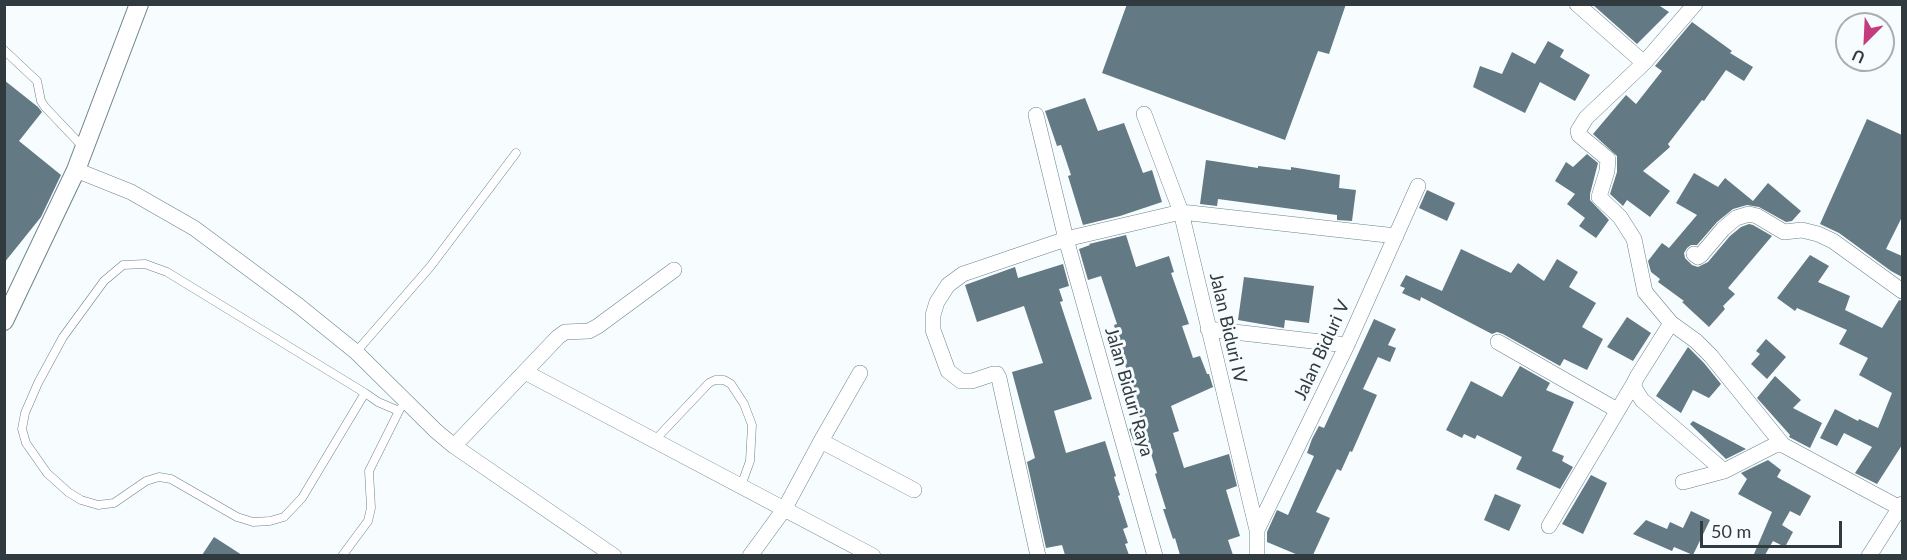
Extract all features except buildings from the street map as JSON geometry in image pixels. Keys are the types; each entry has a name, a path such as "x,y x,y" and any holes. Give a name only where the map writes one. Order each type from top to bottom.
{"street":[{"path":"1576,4 1644,63"},
{"path":"1695,4 1644,63 1586,118 1578,131 1579,135 1608,159 1599,197 1620,217 1634,239 1645,292 1671,323 1696,341 1711,356 1783,445 1901,506 1869,555"},
{"path":"7,311 85,149 138,5"},
{"name":"Jalan Biduri IV","path":"1144,114 1181,212 1257,530 1257,555"},
{"name":"Jalan Biduri Raya","path":"1036,115 1066,239 1155,555"},
{"path":"76,170 131,192 194,228 299,306 356,352 402,406 454,446 614,555"},
{"name":"Jalan Biduri V","path":"1257,530 1347,345 1418,186"},
{"path":"1038,555 999,378 997,374 993,374 972,381 961,381 948,371 933,330 933,315 937,302 948,285 963,273 1066,239 1181,212 1396,236"},
{"path":"1694,254 1698,257 1701,255 1723,229 1736,218 1749,214 1757,216 1784,232 1802,230 1833,241 1902,291"},
{"path":"454,446 558,337 565,332 590,331 674,270"},
{"path":"1549,526 1671,323"},
{"path":"1208,328 1347,345"},
{"path":"1498,342 1617,410"},
{"path":"525,372 873,555"},
{"path":"750,555 785,508 860,373"},
{"path":"1634,383 1637,394 1642,400 1724,471"},
{"path":"821,441 914,490"},
{"path":"1683,482 1724,471 1775,445 1783,445"}],"lane":[{"path":"4,50 37,81 41,101 45,107 85,149"},
{"path":"356,352 430,267 516,153"},
{"path":"342,555 368,521 371,508 369,471 402,406 378,402 365,393 167,272 145,264 123,266 104,281 63,337 38,383 25,413 22,429 26,443 47,473 68,492 81,500 98,505 114,503 146,481 159,477 171,479 237,517 253,522 270,521 284,517 302,498 365,393"},
{"path":"654,441 709,383 724,380 731,384 744,404 752,425 750,461 741,486"}]}
